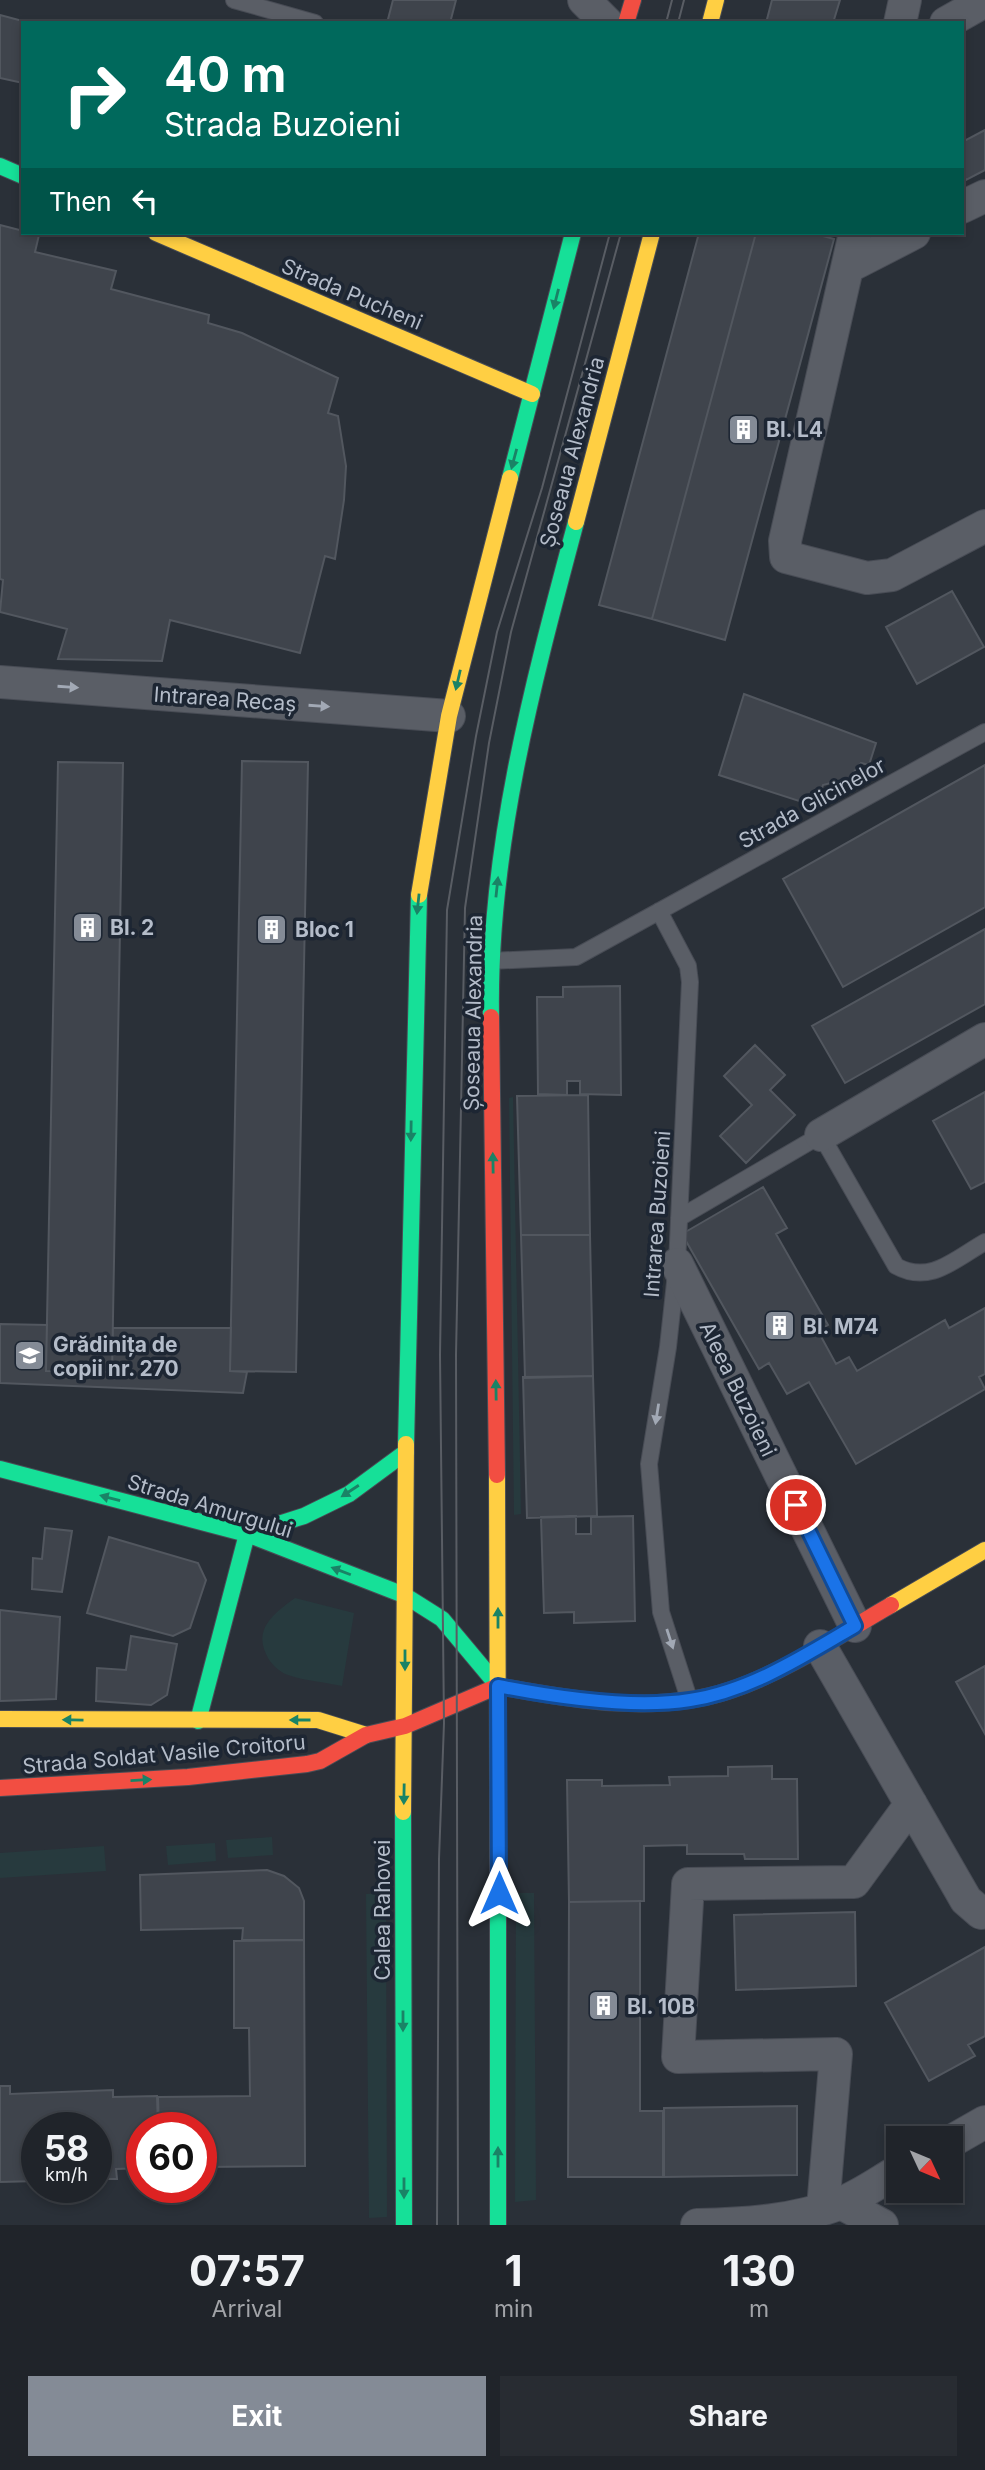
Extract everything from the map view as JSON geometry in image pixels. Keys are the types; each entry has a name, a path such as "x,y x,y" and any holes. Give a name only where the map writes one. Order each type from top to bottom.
{"main road":[{"path":"627,21 632,0"},
{"path":"711,21 716,0"},
{"path":"0,166 21,175"},
{"name":"Strada Pucheni","path":"161,235 532,394"},
{"path":"404,1595 417,907 430,814 449,716 572,235"},
{"name":"Șoseaua Alexandria","path":"498,1686 490,961 505,821 564,566 651,235"},
{"path":"198,1721 247,1534 304,1516 349,1494 406,1452"},
{"name":"Strada Amurgului","path":"0,1469 247,1534 404,1595 442,1619 498,1686"},
{"path":"498,2225 498,1686 563,1698 689,1700 755,1680 820,1646 985,1550"},
{"name":"Calea Rahovei","path":"404,1595 404,2225"},
{"name":"Strada Soldat Vasile Croitoru","path":"0,1788 188,1777 307,1764 320,1761 366,1735 405,1726 498,1686"},
{"name":"Strada Soldat Vasile Croitoru","path":"0,1719 318,1720 366,1735"}],"street":[{"path":"584,0 605,21"},
{"path":"900,21 905,0"},
{"path":"950,21 985,1"},
{"path":"964,206 985,195"},
{"path":"855,235 785,541 786,557 867,578 892,575 985,526"},
{"path":"848,267 910,235"},
{"name":"Intrarea Recaș","path":"0,682 449,716"},
{"path":"821,1135 985,1039"},
{"name":"Aleea Buzoieni","path":"677,1264 855,1626"},
{"path":"820,1646 966,1900 981,1913 985,1912"},
{"path":"832,2206 836,2054 678,2057 688,1884 854,1882 911,1804"},
{"path":"963,2135 985,2122"},
{"path":"697,2225 749,2225 832,2206 886,2177"},
{"path":"832,2206 881,2225"}],"lane":[{"path":"234,0 308,21"},
{"name":"Strada Glicinelor","path":"659,911 985,732"},
{"path":"490,961 576,957 659,911"},
{"name":"Intrarea Buzoieni","path":"659,911 688,966 690,982 677,1264 668,1347 649,1464 661,1612 689,1700"},
{"path":"679,1218 821,1135 896,1266 911,1274 928,1274 985,1242"}],"green space":[{"path":"513,1097 521,1514 514,1515 509,1098"},
{"path":"295,1598 354,1613 342,1686 285,1674 268,1658 262,1639 267,1624"},
{"path":"272,1837 273,1855 228,1858 226,1840"},
{"path":"215,1843 216,1861 168,1865 166,1846"},
{"path":"104,1846 106,1871 0,1878 0,1853"},
{"path":"386,1893 387,2217 369,2218 366,1894"},
{"path":"516,1893 534,1893 536,2200 515,2202"}],"building":[{"path":"393,0 456,0 451,21 388,21"},
{"path":"772,0 840,0 834,21 767,21"},
{"path":"0,15 22,21 21,83 0,78"},
{"path":"985,130 985,170 966,180 964,176 964,141"},
{"path":"0,225 21,230 21,235 39,235 35,252 116,271 111,289 209,315 208,323 242,333 338,378 328,413 338,416 346,466 344,500 335,559 325,556 300,653 170,620 162,661 58,659 67,629 0,612 3,580 0,579"},
{"path":"698,235 755,235 652,619 599,605"},
{"name":"Bl. L4","path":"755,235 819,235 834,239 725,640 652,619"},
{"path":"952,591 984,647 917,684 886,627"},
{"path":"744,694 876,743 869,765 861,763 849,778 823,785 818,802 803,798 799,801 719,775"},
{"name":"Bloc 1","path":"242,761 308,762 296,1372 230,1371"},
{"name":"Bl. 2","path":"58,762 123,763 112,1372 46,1371"},
{"path":"985,765 985,907 843,987 783,879"},
{"path":"985,929 985,1004 845,1083 812,1026"},
{"path":"620,986 621,1095 580,1094 580,1081 567,1081 567,1095 538,1094 537,997 563,997 563,987"},
{"path":"755,1045 785,1075 770,1090 795,1115 746,1163 720,1136 752,1105 724,1076"},
{"path":"985,1092 985,1182 971,1189 933,1121"},
{"path":"588,1095 590,1235 521,1235 517,1096"},
{"name":"Bl. M74","path":"763,1187 787,1228 776,1234 828,1325 818,1331 836,1364 849,1357 857,1371 945,1320 949,1328 985,1308 985,1374 979,1377 985,1389 856,1464 809,1382 787,1394 769,1363 759,1369 682,1234"},
{"path":"521,1235 590,1235 593,1376 525,1378"},
{"path":"0,1324 47,1325 46,1371 112,1372 113,1328 231,1328 230,1371 247,1372 243,1393 0,1383"},
{"path":"593,1376 597,1516 527,1518 523,1377"},
{"path":"576,1516 576,1534 591,1534 591,1517 633,1516 635,1621 574,1623 574,1612 544,1613 541,1517"},
{"path":"45,1528 72,1531 62,1592 32,1589 33,1558 42,1559"},
{"path":"109,1537 198,1563 206,1580 190,1628 173,1636 87,1613"},
{"path":"0,1610 60,1617 56,1699 0,1701"},
{"path":"131,1636 177,1644 167,1695 151,1705 96,1701 97,1668 126,1670"},
{"path":"985,1666 985,1734 956,1682"},
{"path":"772,1766 772,1779 797,1779 798,1859 745,1859 744,1854 687,1854 687,1845 644,1846 644,1901 569,1902 567,1780 602,1780 602,1786 670,1785 669,1777 728,1776 728,1767"},
{"path":"267,1870 284,1876 299,1888 304,1901 304,1940 242,1940 243,1928 141,1930 140,1875"},
{"name":"Bl. 10B","path":"640,1901 640,2111 663,2111 663,2177 568,2177 569,1902"},
{"path":"855,1912 856,1986 736,1990 734,1915"},
{"path":"304,1940 305,2166 217,2167 217,2112 158,2112 158,2097 250,2096 249,2028 234,2028 234,1941"},
{"path":"985,1947 985,2036 968,2045 975,2056 929,2081 885,2003"},
{"path":"0,2086 10,2086 10,2094 113,2090 113,2097 157,2096 158,2112 126,2112 126,2169 116,2169 117,2179 112,2179 112,2112 21,2112 21,2181 0,2182"},
{"path":"797,2106 797,2175 664,2177 664,2108"}],"tram line":[{"path":"667,21 672,0"},
{"path":"679,21 684,0"},
{"path":"437,2225 439,1859 444,1723 440,1355 447,910 476,736 497,632 542,488 609,235"},
{"path":"458,2225 456,1355 465,908 489,743 511,632 620,235"}],"traffic: fast":[{"path":"0,166 21,175"},
{"path":"510,478 572,235"},
{"path":"491,1017 492,954 505,829 529,705 576,522"},
{"path":"406,1444 419,895"},
{"path":"247,1534 304,1516 349,1494 406,1452"},
{"path":"0,1469 247,1534 404,1595 442,1619 498,1686"},
{"path":"198,1721 247,1534"},
{"path":"498,1789 498,2225"},
{"path":"403,1812 404,2225"}],"traffic: slow":[{"path":"711,21 716,0"},
{"path":"161,235 532,394"},
{"path":"576,522 651,235"},
{"path":"419,895 449,716 510,478"},
{"path":"403,1812 406,1444"},
{"path":"497,1475 498,1789"},
{"path":"891,1605 985,1550"},
{"path":"0,1719 318,1720 366,1735"}],"traffic: jam":[{"path":"627,21 633,0"},
{"path":"491,1017 497,1475"},
{"path":"498,1686 615,1703 674,1702 703,1698 772,1673 891,1605"},
{"path":"0,1788 188,1777 307,1764 320,1761 366,1735 405,1726 498,1686"}],"place":[{"name":"Bl. L4","path":"743,429"},
{"name":"Bl. 2","path":"87,927"},
{"name":"Bloc 1","path":"272,929"},
{"name":"Bl. M74","path":"780,1326"},
{"name":"Grădinița de copii nr. 270","path":"30,1356"},
{"name":"Bl. 10B","path":"604,2006"}],"route":[{"path":"499,1893 498,1686 563,1698 689,1700 755,1680 855,1626 796,1505"}]}
